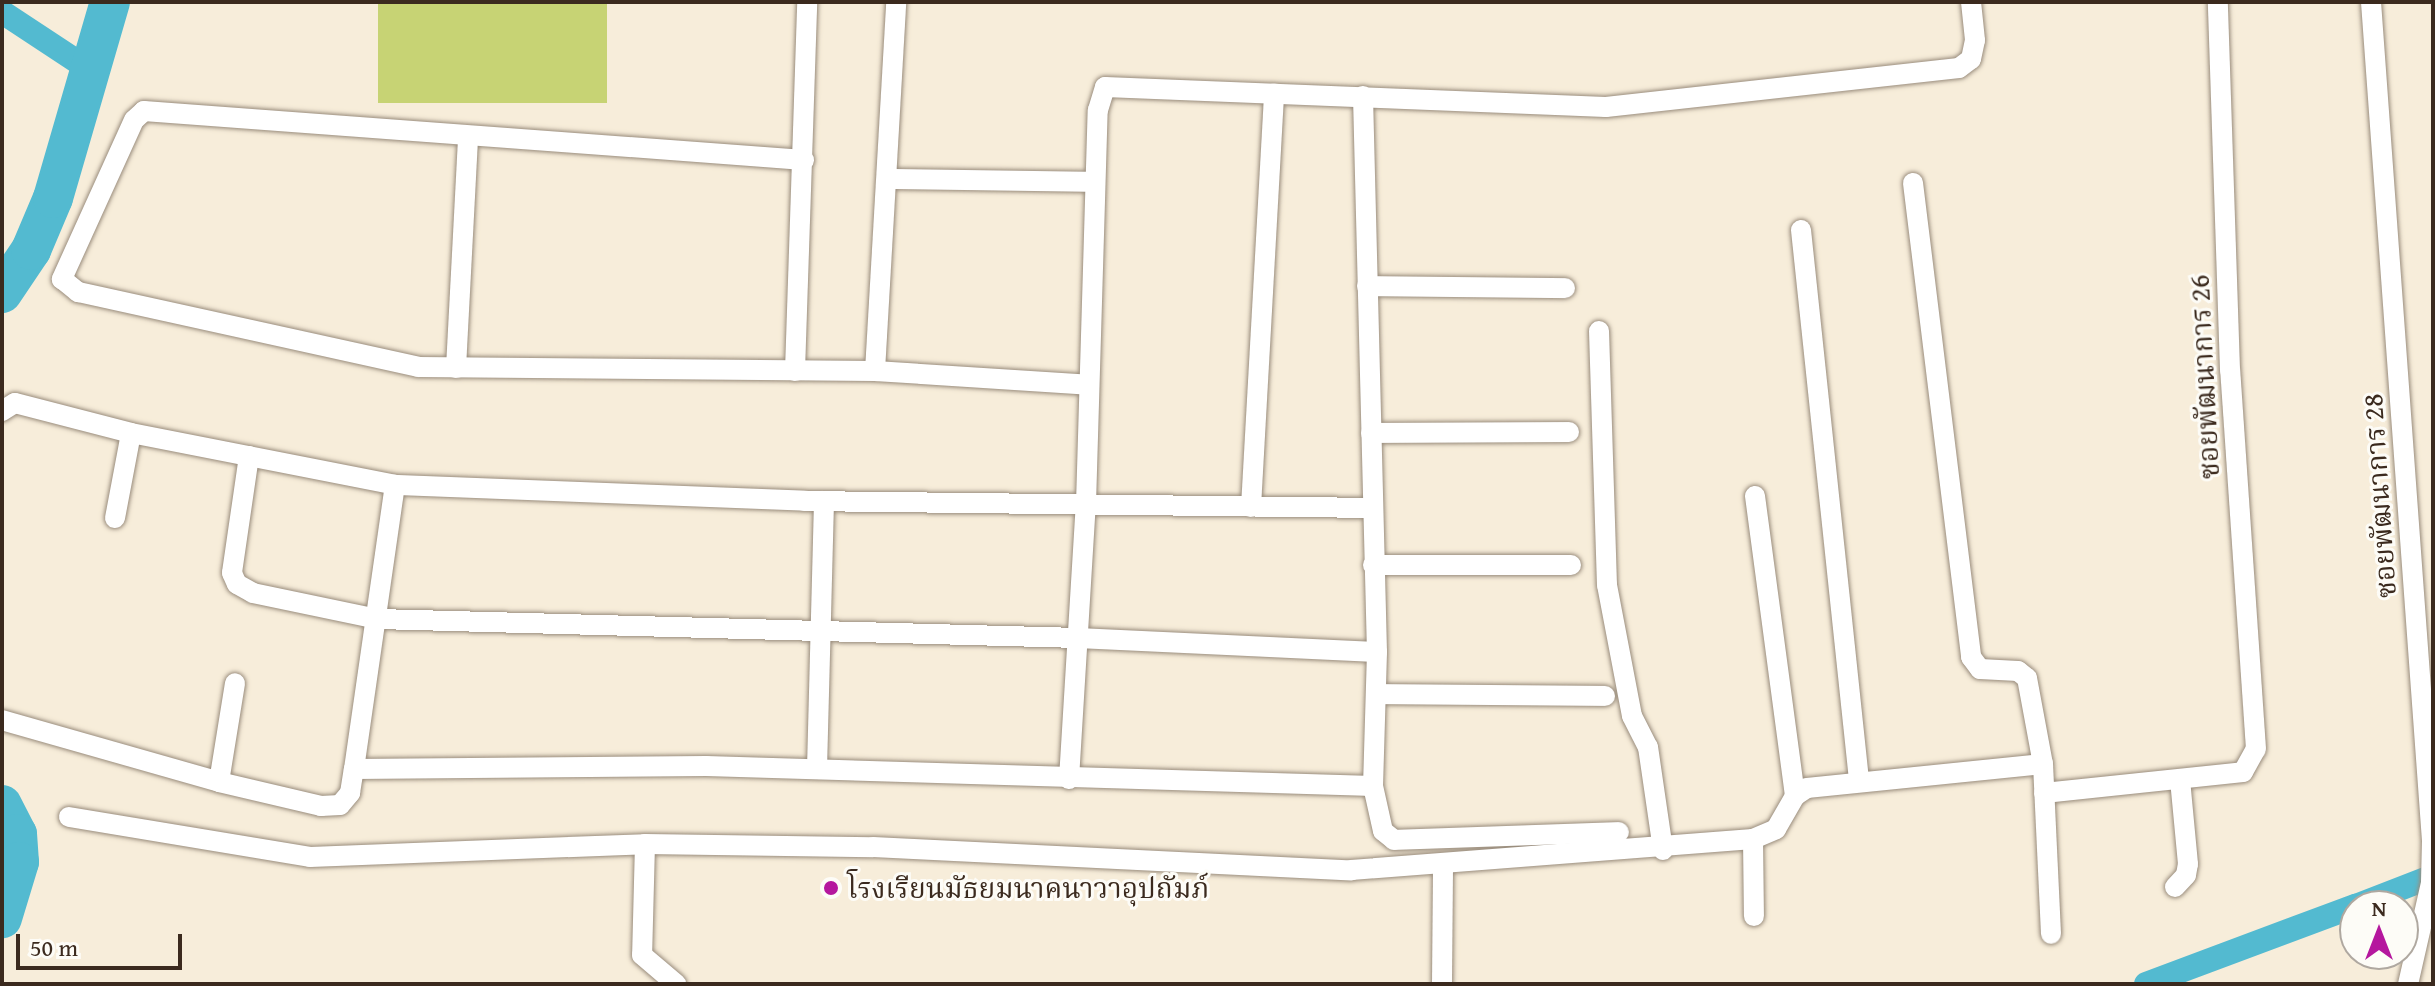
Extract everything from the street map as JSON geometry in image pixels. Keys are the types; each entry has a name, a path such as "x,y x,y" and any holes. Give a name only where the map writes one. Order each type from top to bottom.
{"street":[{"path":"795,371 807,2"},
{"path":"875,371 896,2"},
{"path":"1069,779 1086,504 1094,182 1098,110 1105,87 1606,107 1959,68 1971,59 1975,40 1971,2"},
{"name":"ซอยพัฒนาการ 26","path":"2180,779 2243,772 2256,749 2230,370 2218,2"},
{"name":"ซอยพัฒนาการ 28","path":"2371,2 2432,841 2431,883 2408,984"},
{"path":"1251,507 1274,94"},
{"path":"1363,96 1377,652 1373,786 1383,831 1394,840 1619,832"},
{"path":"804,160 144,111 134,120 61,277 70,289 418,367 875,371 1089,385"},
{"path":"456,368 468,137"},
{"path":"887,179 1094,182"},
{"path":"1913,183 1971,657 1980,669 2018,671 2027,678 2043,764 2051,934"},
{"path":"1801,230 1859,780"},
{"path":"1367,286 1565,288"},
{"path":"1599,331 1607,585 1632,716 1648,747 1663,850"},
{"path":"2,411 15,403 131,433 395,485 824,501 1373,508"},
{"path":"1371,433 1569,432"},
{"path":"115,518 131,433"},
{"path":"249,456 232,573 237,584 253,593 377,619 1077,638 1377,652"},
{"path":"2,720 219,782 330,807 346,800 354,769 395,485"},
{"path":"1755,496 1795,796"},
{"path":"817,769 824,501"},
{"path":"1373,565 1571,565"},
{"path":"219,782 235,683"},
{"path":"1377,694 1605,696"},
{"path":"69,817 310,857 645,844 873,847 1234,869 1443,866 1663,850 1753,839 1776,829 1795,796 1807,788 1859,780 2043,764"},
{"path":"354,769 817,769 1373,786"},
{"path":"2044,793 2180,779 2188,864 2186,875 2175,887"},
{"path":"1753,839 1754,916"},
{"path":"645,844 642,955 676,984"},
{"path":"1442,984 1443,866"}],"green space":[{"path":"378,2 607,2 607,103 378,103"}],"waterway":[{"path":"2,293 31,250 53,198 110,2"},
{"path":"2,12 90,70"},
{"path":"2,805 17,834 19,862 2,918"},
{"path":"2397,890 2433,876"},
{"path":"2146,984 2339,912"}],"place":[{"name":"โรงเรียนมัธยมนาคนาวาอุปถัมภ์","path":"831,888"}]}
